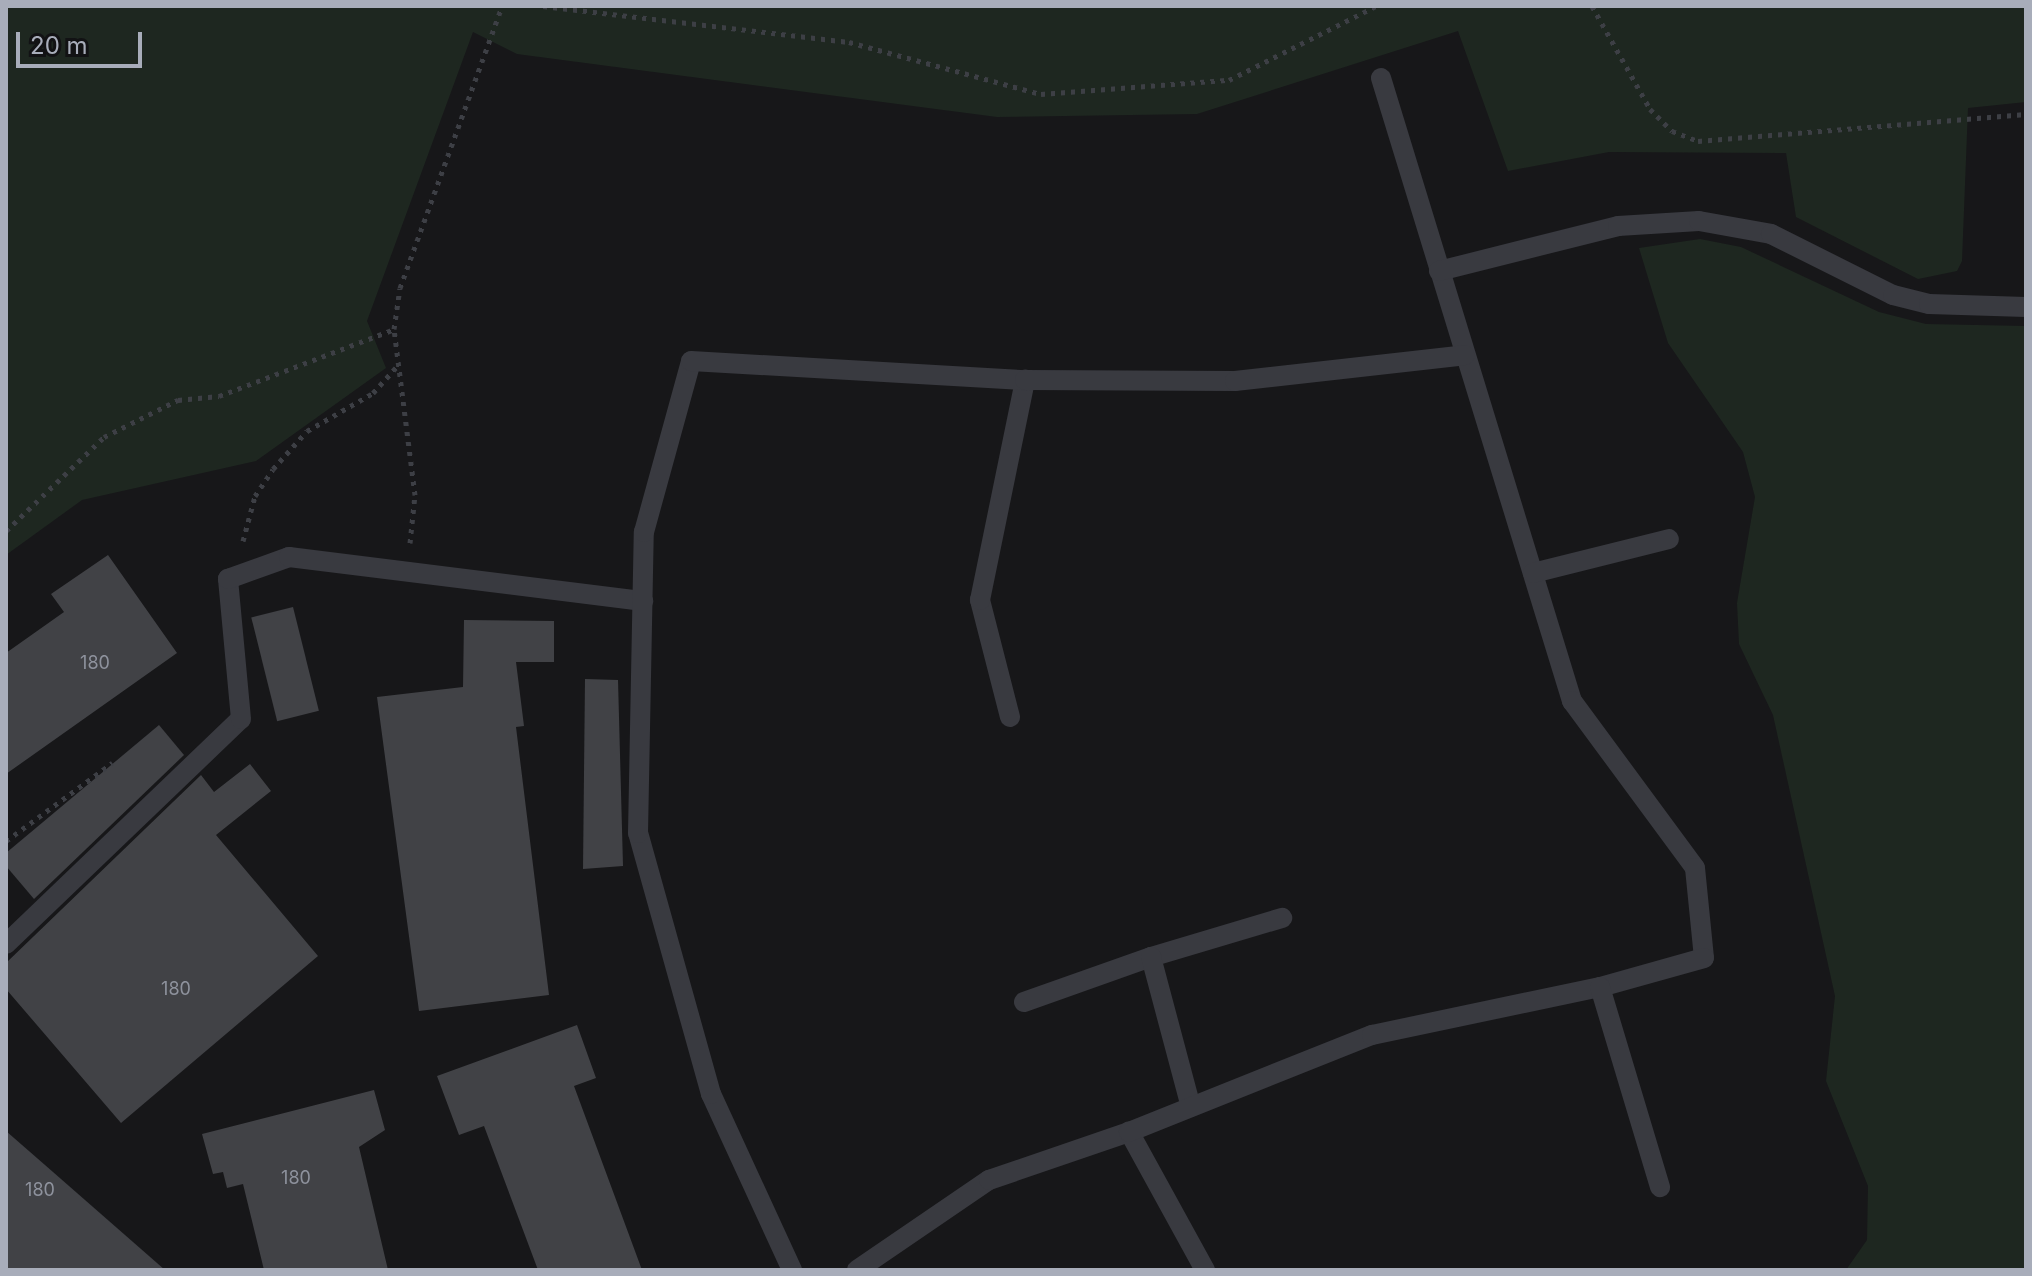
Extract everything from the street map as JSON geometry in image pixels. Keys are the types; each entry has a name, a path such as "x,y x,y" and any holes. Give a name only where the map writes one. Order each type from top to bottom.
{"lane":[{"path":"857,1270 989,1180 1129,1132 1372,1035 1600,987 1704,958 1695,868 1572,701 1381,78"},
{"path":"1439,271 1618,226 1699,221 1771,234 1893,295 1929,304 2026,307"},
{"path":"792,1270 711,1094 638,833 644,532 691,361 1025,380 1235,381 1465,355"},
{"path":"1010,717 980,600 1025,380"},
{"path":"1533,573 1669,539"},
{"path":"6,944 241,719 228,579 289,557 643,601"},
{"path":"1024,1002 1151,957 1282,918"},
{"path":"1151,957 1191,1107"},
{"path":"1600,987 1660,1187"},
{"path":"1129,1132 1205,1270"}],"path":[{"path":"407,572 415,495 394,329 404,276 502,6"},
{"path":"543,6 849,42 1041,94 1229,80 1376,6"},
{"path":"1592,6 1650,109 1672,131 1698,141 2026,114"},
{"path":"6,531 104,437 178,400 219,396 394,329"},
{"path":"228,579 255,496 273,469 307,431 373,393 400,363"},
{"path":"6,841 112,763"}],"shaded area":[{"path":"6,6 2026,6 2026,102 1968,108 1962,261 1957,271 1918,279 1796,217 1786,153 1609,152 1508,171 1458,31 1197,114 997,117 517,54 473,32 367,321 386,368 256,461 82,500 6,555"},
{"path":"1700,239 1741,247 1879,312 1926,324 2026,326 2026,1270 1846,1270 1867,1240 1868,1186 1826,1081 1835,996 1773,715 1739,644 1737,603 1755,497 1743,452 1668,343 1639,248"}],"building":[{"path":"108,555 177,653 6,774 6,653 64,612 51,594"},
{"path":"293,607 319,711 277,721 251,617"},
{"path":"464,620 554,621 554,662 516,662 524,726 516,727 549,995 419,1011 377,697 463,687"},
{"path":"585,679 618,680 623,866 583,869"},
{"path":"159,725 184,755 34,899 6,866 6,853"},
{"path":"250,764 271,791 216,835 318,956 121,1123 6,989 6,963 201,775 214,792"},
{"path":"577,1025 596,1078 574,1086 642,1270 538,1270 484,1126 459,1135 437,1076"},
{"path":"374,1090 385,1130 359,1147 388,1270 264,1270 243,1184 227,1188 223,1172 213,1174 202,1134"},
{"path":"6,1131 53,1172 165,1270 6,1270"}]}
